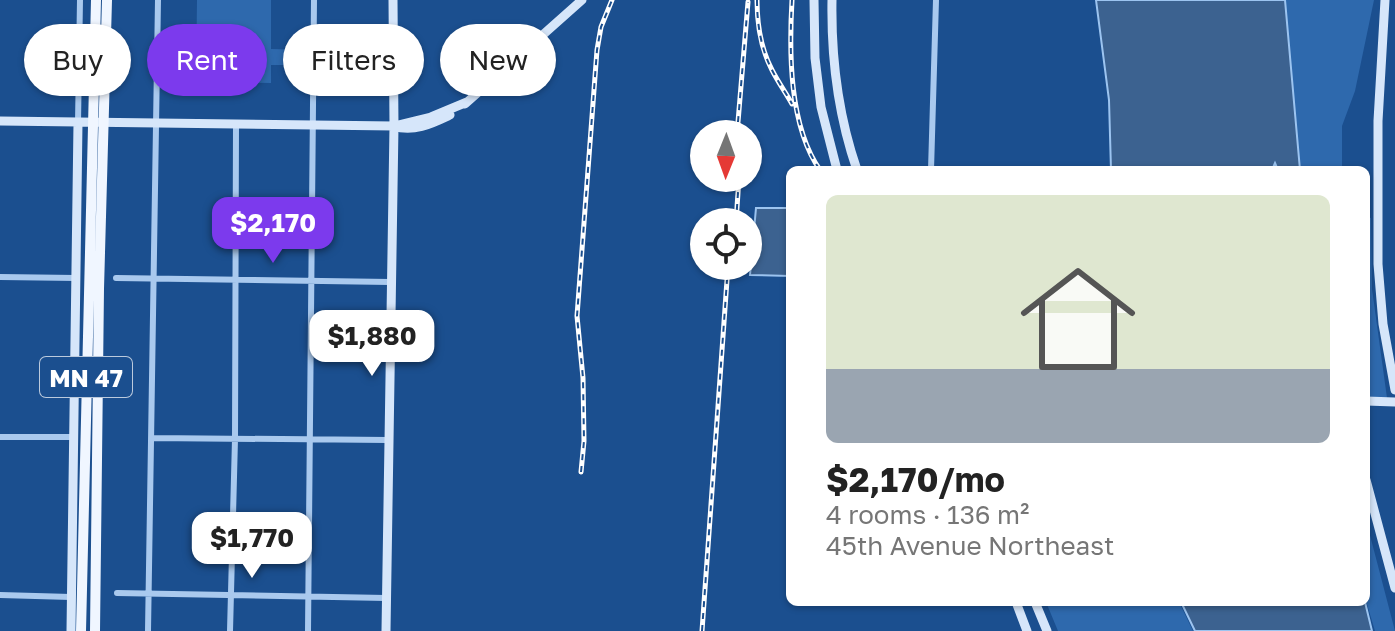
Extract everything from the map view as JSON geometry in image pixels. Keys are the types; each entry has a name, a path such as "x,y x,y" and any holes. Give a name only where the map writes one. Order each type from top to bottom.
{"main road":[{"name":"MN 47","path":"95,631 96,0"},
{"name":"MN 47","path":"81,631 98,123 107,0"}],"street":[{"path":"71,631 80,0"},
{"path":"148,631 158,0"},
{"path":"308,631 314,0"},
{"path":"386,631 393,0"},
{"path":"814,0 814,45 821,107 836,166"},
{"path":"832,0 831,41 838,93 856,166"},
{"path":"931,166 936,0"},
{"path":"1385,0 1378,111 1378,264 1383,324 1395,390"},
{"path":"0,121 394,126 431,117 467,102 578,3"},
{"path":"230,631 235,439 236,125"},
{"path":"0,277 76,278"},
{"path":"116,278 390,282"},
{"path":"1370,401 1395,402"},
{"path":"0,437 74,437"},
{"path":"152,438 388,440"},
{"path":"1370,495 1395,588"},
{"path":"117,593 386,598"},
{"path":"0,595 71,597"},
{"path":"1018,606 1027,631"},
{"path":"1037,606 1047,631"}],"shaded area":[{"path":"197,0 271,0 271,49 283,49 283,65 271,65 271,83 267,83 267,24 197,24"},
{"path":"1096,0 1285,0 1300,166 1276,166 1275,163 1274,166 1111,166 1109,100"},
{"path":"1285,0 1374,0 1355,91 1342,126 1342,166 1300,166"},
{"path":"762,208 786,208 786,276 762,275"},
{"path":"1370,218 1372,289 1387,398 1370,398"},
{"path":"1370,535 1395,631 1375,631 1368,606 1370,606"},
{"path":"1048,606 1181,606 1193,631 1058,631"},
{"path":"1183,606 1366,606 1372,631 1195,631"}],"railway":[{"path":"581,472 583,378 577,316 597,50 601,27 612,0"},
{"path":"757,0 765,54 792,104"},
{"path":"792,0 793,88 802,132 818,166"},
{"path":"738,120 748,2"},
{"path":"737,208 738,192"},
{"path":"702,631 727,280"}]}
